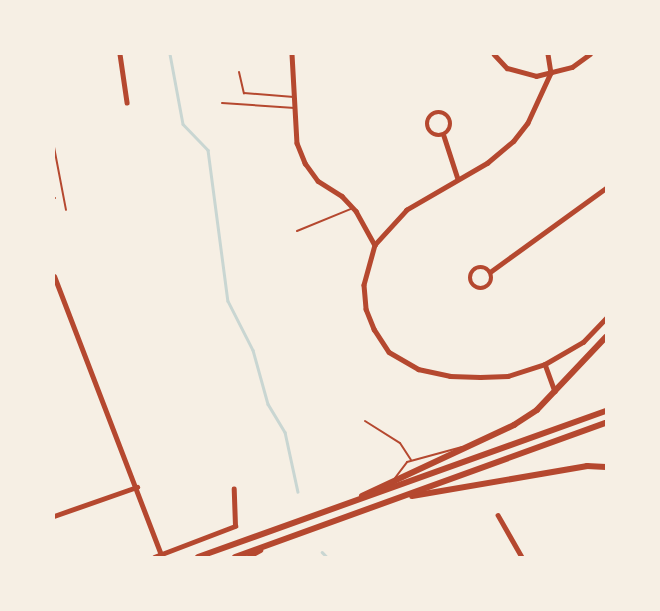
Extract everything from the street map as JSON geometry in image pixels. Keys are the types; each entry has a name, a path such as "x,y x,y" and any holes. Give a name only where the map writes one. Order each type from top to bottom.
{"main road":[{"path":"340,507 394,479 514,425 537,410 606,337"},
{"path":"198,557 606,411"},
{"path":"235,557 606,423"},
{"path":"396,499 587,466 606,468"}],"street":[{"path":"120,54 127,102"},
{"path":"292,54 297,143 305,163 318,181 342,196 353,208 375,245"},
{"path":"494,54 507,68 520,74 551,73 572,68 590,54"},
{"path":"548,54 551,73 528,123 514,141 488,163 407,210 375,245 364,286 366,309 374,328 389,352 418,369 450,376 508,376 545,364 582,342 606,318"},
{"path":"442,112 451,120 450,131 444,136 432,134 427,127 428,118 434,113 442,112"},
{"path":"444,136 458,180"},
{"path":"490,272 606,188"},
{"path":"480,267 490,272 492,278 487,286 480,288 472,284 473,270 480,267"},
{"path":"55,280 137,487 161,556"},
{"path":"545,364 555,391"},
{"path":"54,516 137,487"},
{"path":"154,557 161,556 235,526 234,490"},
{"path":"498,515 522,557"},
{"path":"248,557 266,546"}],"lane":[{"path":"239,72 244,93 294,97"},
{"path":"222,103 294,108"},
{"path":"54,147 66,210"},
{"path":"297,231 353,208"},
{"path":"364,421 400,444 411,460"},
{"path":"394,479 404,465 411,460 471,444"}],"waterway":[{"path":"170,54 183,124 208,150 228,301 253,350 268,404 285,432 298,492"},
{"path":"322,552 327,557"}]}
